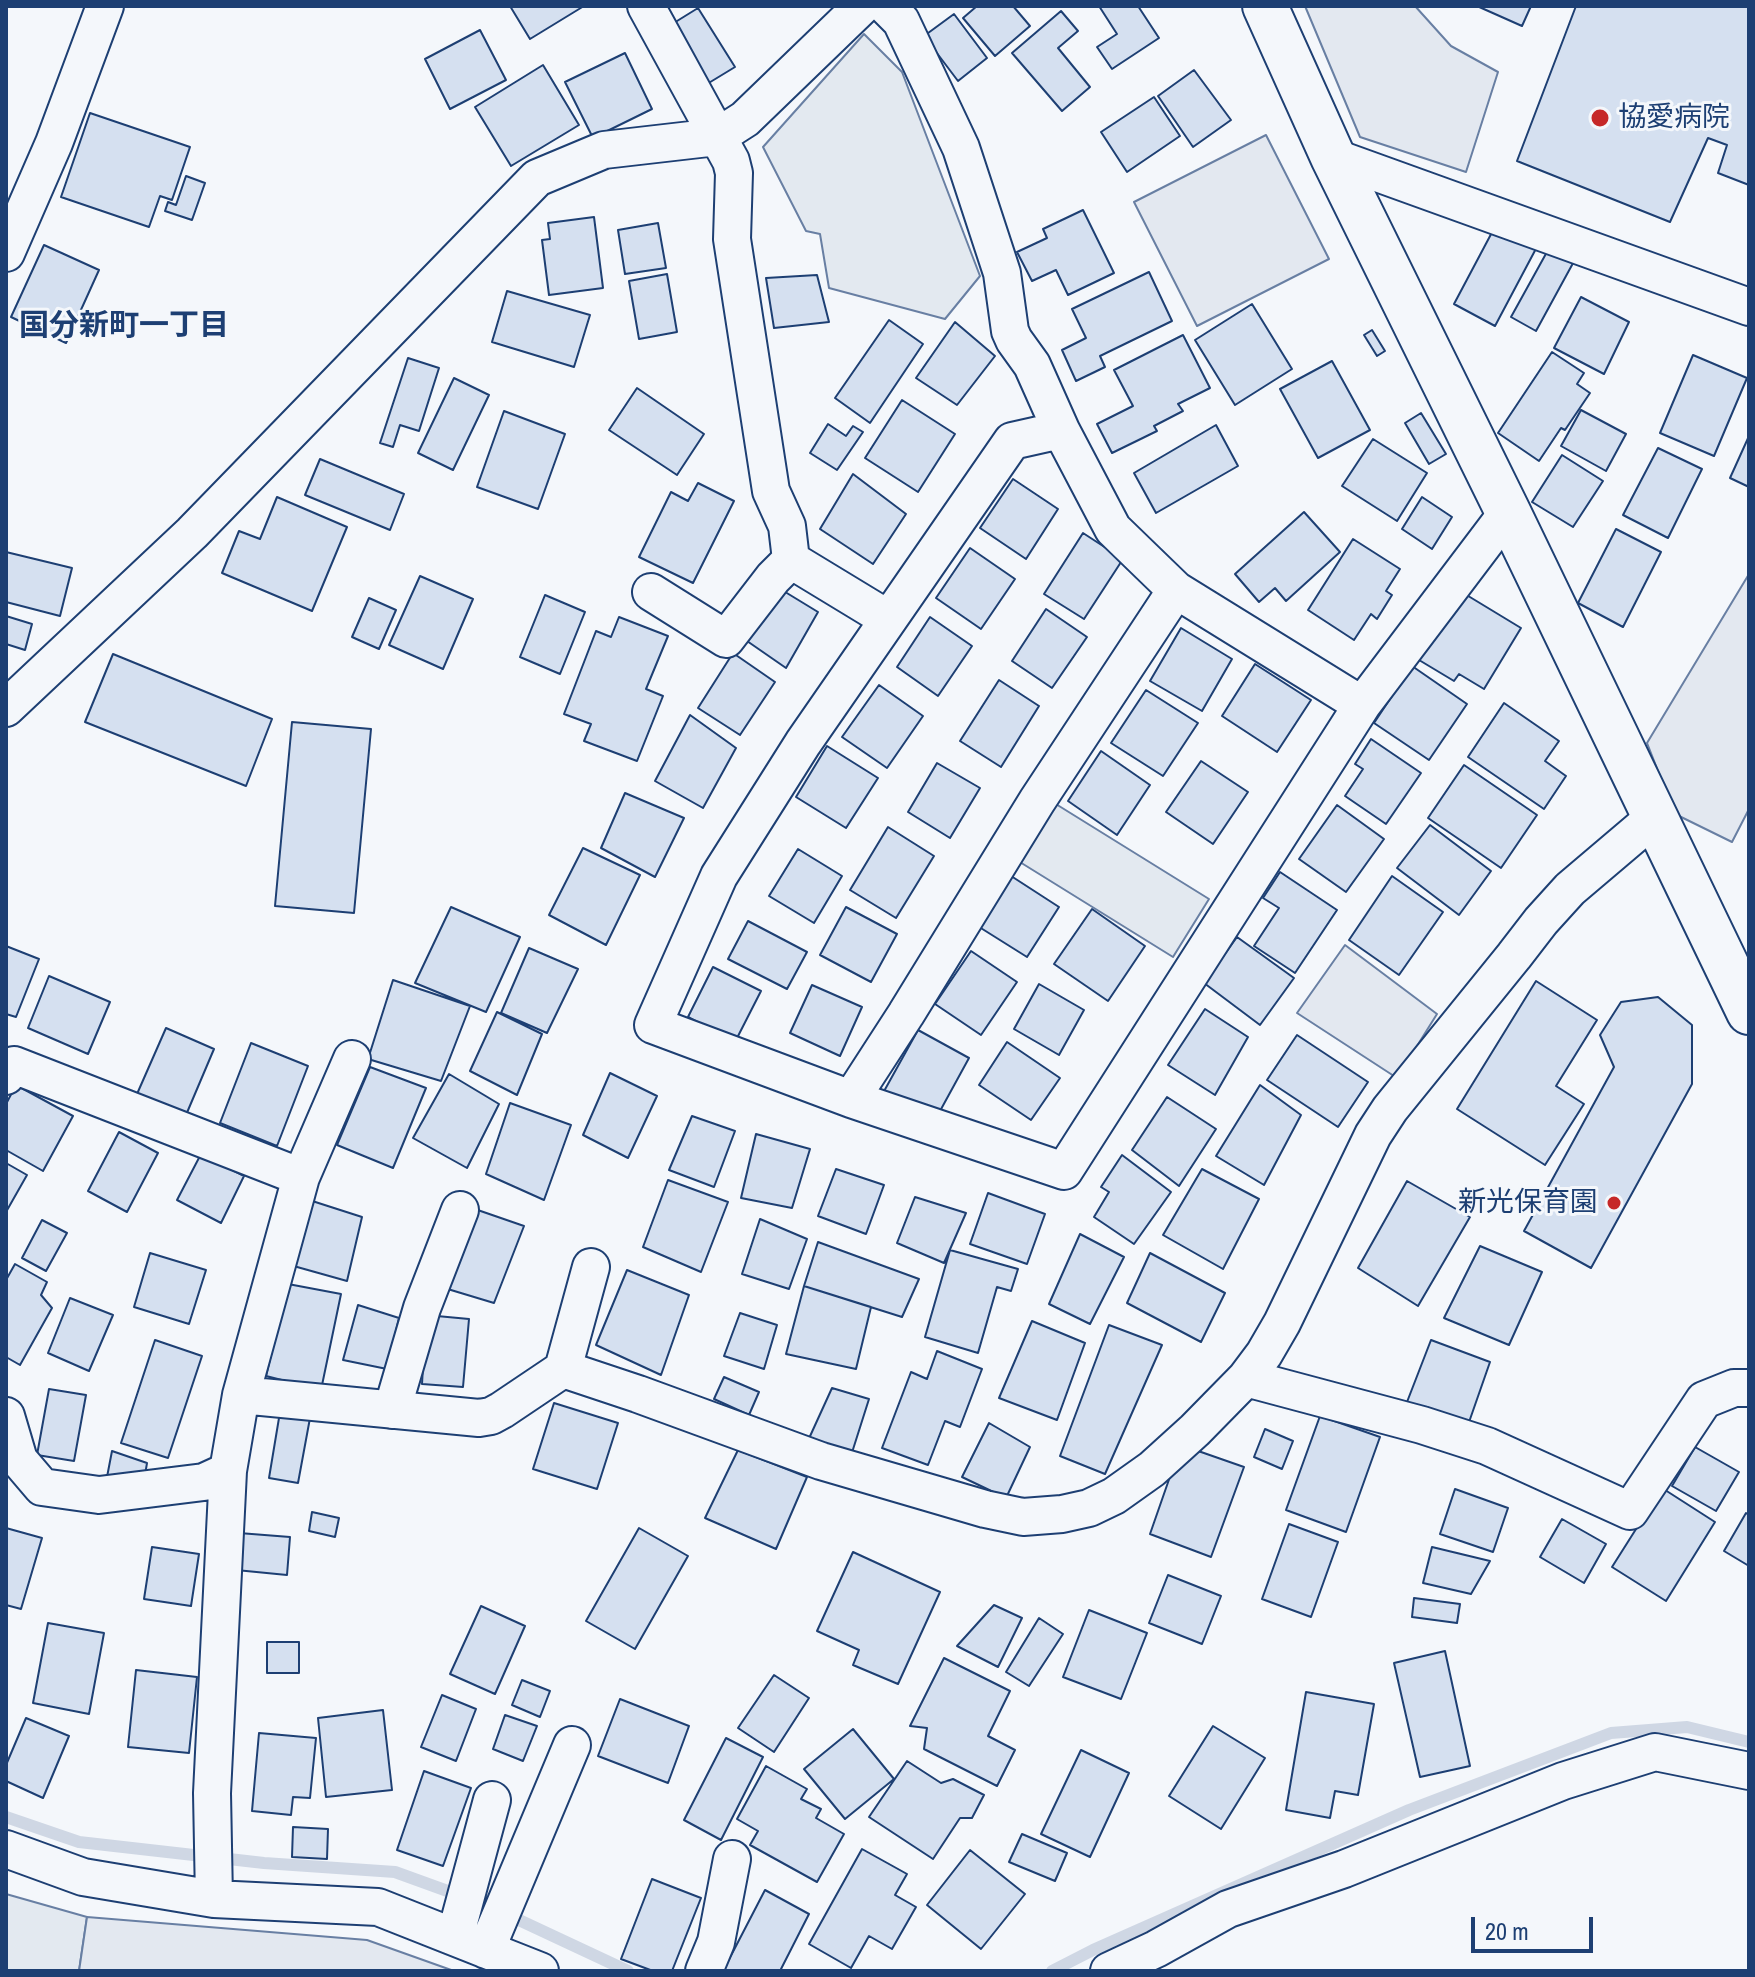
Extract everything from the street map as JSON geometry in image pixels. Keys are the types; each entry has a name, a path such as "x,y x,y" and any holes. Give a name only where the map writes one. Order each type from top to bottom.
{"street":[{"path":"7,246 54,143 105,6"},
{"path":"646,6 731,161 734,173 732,239 771,491 787,526 791,560"},
{"path":"6,708 192,533 537,178 604,150 717,137 745,119 862,6"},
{"path":"886,6 901,21 961,148 1002,273 1010,331 1032,365 1061,430 1113,529 1176,590 1362,705"},
{"path":"1265,6 1333,157 1749,1012"},
{"path":"1333,157 1749,307"},
{"path":"1061,430 1012,441 889,615 719,876 653,1025 851,1099 1064,1171 1362,705 1508,512"},
{"path":"651,592 726,639 773,578 791,560"},
{"path":"791,560 875,611 889,615"},
{"path":"851,1099 1037,801 1176,590"},
{"path":"563,1369 821,1461 985,1509 1023,1517 1062,1514 1089,1508 1114,1496 1152,1469 1246,1378 1282,1323 1373,1135 1390,1109 1548,913 1570,889 1656,816"},
{"path":"214,1892 212,1793 228,1471 241,1395 301,1177 352,1059"},
{"path":"6,1076 14,1065 301,1177"},
{"path":"392,1410 422,1308 460,1210"},
{"path":"241,1395 479,1418 491,1416 563,1369 591,1267"},
{"path":"1246,1378 1422,1425 1487,1446 1630,1511 1704,1400 1734,1388 1749,1388"},
{"path":"6,1416 19,1460 42,1487 99,1495 204,1482 228,1471"},
{"path":"473,1938 513,1886 572,1745"},
{"path":"1109,1971 1228,1909 1344,1869 1563,1781 1655,1752 1749,1771"},
{"path":"473,1938 473,1872 492,1800"},
{"path":"6,1849 83,1877 378,1907 473,1938 540,1971"},
{"path":"710,1956 732,1859"}],"shaded area":[{"path":"1305,6 1415,6 1451,46 1498,72 1466,172 1360,137"},
{"path":"864,34 902,72 980,276 945,319 829,288 820,234 806,231 763,147"},
{"path":"1266,135 1329,259 1197,326 1134,202"},
{"path":"1749,574 1749,809 1732,842 1675,814 1647,743"},
{"path":"1051,801 1209,899 1173,957 1015,859"},
{"path":"1345,945 1437,1014 1397,1078 1297,1013"},
{"path":"6,1894 87,1917 79,1971 6,1971"},
{"path":"87,1917 367,1940 454,1971 79,1971"}],"building":[{"path":"510,6 584,6 530,39"},
{"path":"977,6 1013,6 1030,26 995,56 963,18"},
{"path":"1099,6 1138,6 1159,38 1112,69 1097,47 1117,34"},
{"path":"1477,6 1531,6 1522,26"},
{"path":"1576,6 1749,6 1749,185 1718,173 1727,145 1708,138 1670,222 1517,161"},
{"path":"698,8 735,67 684,98 648,39"},
{"path":"1061,11 1078,31 1058,48 1090,87 1062,111 1012,53"},
{"path":"954,14 987,58 958,81 924,36"},
{"path":"480,30 506,80 450,109 425,59"},
{"path":"625,53 652,109 593,138 565,82"},
{"path":"543,65 579,125 511,166 475,107"},
{"path":"1194,70 1231,120 1193,147 1158,96"},
{"path":"1154,97 1180,136 1127,172 1101,132"},
{"path":"90,113 190,147 172,200 160,196 149,227 61,197"},
{"path":"186,176 205,183 192,220 165,211 168,202 176,205"},
{"path":"1083,210 1114,273 1068,295 1056,270 1032,281 1017,252 1047,238 1043,229"},
{"path":"594,217 603,288 549,295 542,240 550,239 548,223"},
{"path":"1498,221 1539,243 1495,326 1454,304"},
{"path":"658,223 666,268 625,274 618,230"},
{"path":"1553,241 1578,254 1536,331 1511,317"},
{"path":"44,245 99,270 66,343 11,317"},
{"path":"1149,272 1172,321 1100,356 1105,367 1076,381 1062,350 1086,338 1072,309"},
{"path":"667,274 677,332 639,339 629,281"},
{"path":"817,275 829,322 774,328 766,278"},
{"path":"507,291 590,315 574,367 492,342"},
{"path":"1581,297 1629,322 1604,374 1554,348"},
{"path":"1252,304 1292,369 1235,405 1195,340"},
{"path":"889,320 923,344 870,423 835,398"},
{"path":"955,322 995,356 957,405 916,378"},
{"path":"1372,330 1385,351 1377,356 1364,335"},
{"path":"1183,335 1210,388 1178,404 1183,411 1154,426 1157,431 1112,453 1097,424 1133,406 1114,370"},
{"path":"1552,352 1584,373 1577,384 1590,393 1539,461 1498,433"},
{"path":"1693,355 1747,378 1714,456 1660,433"},
{"path":"408,358 439,368 419,431 400,425 393,447 380,443"},
{"path":"1332,361 1370,430 1318,458 1280,389"},
{"path":"454,378 489,395 453,470 418,453"},
{"path":"637,388 704,434 677,475 609,430"},
{"path":"902,400 955,434 918,492 865,458"},
{"path":"1581,410 1626,434 1606,471 1561,446"},
{"path":"504,411 565,434 538,509 477,487"},
{"path":"1421,413 1446,454 1429,464 1405,423"},
{"path":"828,424 846,436 853,426 863,432 837,470 810,453"},
{"path":"1216,425 1238,466 1156,513 1134,473"},
{"path":"1749,436 1749,487 1730,478"},
{"path":"1373,439 1427,473 1397,521 1342,486"},
{"path":"1658,448 1702,469 1668,538 1623,515"},
{"path":"1562,455 1603,481 1573,527 1532,502"},
{"path":"320,459 404,494 390,530 305,495"},
{"path":"853,474 906,514 873,564 820,529"},
{"path":"1013,479 1058,509 1026,559 980,528"},
{"path":"698,483 734,501 693,583 639,557 671,492 688,501"},
{"path":"277,497 347,527 312,611 222,573 239,531 260,539"},
{"path":"1422,497 1452,517 1432,549 1402,529"},
{"path":"1304,512 1340,552 1286,601 1275,588 1259,602 1235,574"},
{"path":"1616,529 1661,552 1623,627 1578,603"},
{"path":"1083,533 1123,559 1084,619 1044,594"},
{"path":"1353,539 1400,569 1386,591 1392,595 1377,619 1371,614 1354,640 1308,610"},
{"path":"970,548 1015,579 981,629 936,598"},
{"path":"6,552 72,568 60,616 6,602"},
{"path":"420,576 473,599 443,669 389,645"},
{"path":"777,587 818,612 786,668 747,641"},
{"path":"1460,591 1521,628 1484,689 1459,674 1454,681 1419,660"},
{"path":"545,595 585,612 560,674 520,657"},
{"path":"369,598 396,610 379,649 352,637"},
{"path":"1046,609 1087,637 1052,688 1012,661"},
{"path":"6,616 32,624 25,650 6,644"},
{"path":"619,617 668,636 646,689 663,696 637,761 584,741 591,724 564,714 596,631 611,637"},
{"path":"930,617 972,646 938,696 897,667"},
{"path":"1181,628 1232,659 1202,711 1150,681"},
{"path":"733,653 775,682 740,735 698,708"},
{"path":"113,654 272,719 246,786 85,722"},
{"path":"1255,664 1311,700 1277,752 1222,716"},
{"path":"1412,666 1467,704 1429,760 1374,723"},
{"path":"999,680 1039,706 1001,767 960,741"},
{"path":"879,685 923,716 887,768 842,737"},
{"path":"1146,690 1198,723 1163,776 1111,743"},
{"path":"1504,703 1559,741 1545,761 1566,776 1544,809 1468,757"},
{"path":"690,715 736,748 703,808 655,781"},
{"path":"292,722 371,729 354,913 275,906"},
{"path":"1371,739 1421,773 1386,824 1345,796 1363,769 1355,764"},
{"path":"827,746 878,778 846,828 796,797"},
{"path":"1101,751 1150,785 1117,835 1068,801"},
{"path":"1201,761 1248,792 1213,844 1166,812"},
{"path":"937,763 980,788 950,838 908,812"},
{"path":"1464,765 1537,815 1501,868 1428,818"},
{"path":"625,793 684,818 655,877 601,848"},
{"path":"1337,805 1384,839 1346,892 1299,859"},
{"path":"1430,825 1491,871 1459,915 1397,868"},
{"path":"888,827 934,856 896,918 850,890"},
{"path":"583,848 640,875 606,945 549,915"},
{"path":"798,849 842,876 814,923 769,896"},
{"path":"1280,872 1337,910 1295,973 1254,946 1279,908 1263,898"},
{"path":"1008,874 1059,907 1027,957 976,925"},
{"path":"1392,876 1443,912 1399,975 1349,940"},
{"path":"451,907 520,937 486,1012 415,983"},
{"path":"846,907 897,934 871,982 820,955"},
{"path":"1092,909 1145,946 1108,1001 1054,964"},
{"path":"748,921 807,952 787,989 728,959"},
{"path":"1237,937 1294,978 1260,1025 1204,983"},
{"path":"6,946 39,959 16,1017 6,1014"},
{"path":"529,948 578,969 547,1033 501,1013"},
{"path":"971,951 1017,982 981,1035 935,1004"},
{"path":"713,967 761,991 735,1042 688,1017"},
{"path":"49,976 110,1002 88,1054 28,1028"},
{"path":"393,980 470,1006 441,1081 368,1059"},
{"path":"1536,981 1597,1020 1556,1086 1584,1104 1545,1165 1457,1109"},
{"path":"1039,984 1084,1010 1059,1055 1014,1029"},
{"path":"812,985 862,1007 840,1056 790,1033"},
{"path":"1658,997 1692,1025 1692,1084 1591,1268 1524,1231 1614,1067 1600,1035 1621,1002"},
{"path":"1205,1009 1248,1037 1215,1095 1168,1065"},
{"path":"497,1012 542,1034 517,1095 470,1071"},
{"path":"166,1028 214,1049 186,1115 137,1094"},
{"path":"918,1030 969,1058 934,1122 883,1093"},
{"path":"1297,1035 1368,1082 1338,1127 1267,1080"},
{"path":"1007,1042 1060,1078 1031,1120 979,1085"},
{"path":"251,1043 308,1066 277,1146 220,1123"},
{"path":"370,1067 426,1088 393,1168 337,1145"},
{"path":"610,1073 657,1096 628,1158 583,1135"},
{"path":"449,1074 499,1104 467,1168 413,1138"},
{"path":"16,1085 73,1116 43,1171 6,1150 6,1104"},
{"path":"1260,1085 1301,1115 1264,1185 1216,1156"},
{"path":"1167,1097 1216,1129 1179,1186 1132,1150"},
{"path":"510,1103 571,1125 544,1200 486,1174"},
{"path":"692,1116 735,1131 714,1187 669,1170"},
{"path":"119,1132 158,1153 127,1212 88,1191"},
{"path":"756,1134 810,1149 792,1208 741,1198"},
{"path":"201,1154 244,1176 221,1223 177,1200"},
{"path":"1122,1155 1171,1192 1134,1244 1094,1217 1109,1192 1101,1187"},
{"path":"6,1163 27,1175 6,1212"},
{"path":"836,1169 884,1185 866,1234 818,1216"},
{"path":"1202,1169 1259,1199 1223,1269 1163,1235"},
{"path":"668,1180 728,1202 701,1272 643,1247"},
{"path":"1407,1181 1470,1217 1418,1306 1358,1268"},
{"path":"988,1193 1045,1214 1027,1264 970,1244"},
{"path":"915,1197 966,1213 944,1263 897,1243"},
{"path":"306,1199 362,1217 347,1281 290,1265"},
{"path":"469,1207 524,1226 494,1303 441,1287"},
{"path":"760,1219 807,1239 789,1289 742,1274"},
{"path":"42,1220 67,1233 46,1271 22,1258"},
{"path":"1080,1234 1124,1257 1090,1324 1049,1304"},
{"path":"818,1242 919,1279 902,1317 804,1286"},
{"path":"1480,1246 1542,1272 1509,1345 1444,1318"},
{"path":"950,1250 1018,1269 1011,1291 997,1287 978,1353 925,1337"},
{"path":"150,1253 206,1270 189,1324 134,1307"},
{"path":"1150,1253 1225,1293 1201,1342 1127,1303"},
{"path":"15,1264 47,1282 41,1295 52,1308 20,1365 6,1357 6,1280"},
{"path":"627,1270 689,1295 661,1375 596,1345"},
{"path":"288,1284 341,1294 321,1390 266,1376"},
{"path":"804,1286 871,1307 856,1369 786,1354"},
{"path":"70,1298 113,1315 89,1371 48,1353"},
{"path":"358,1305 399,1318 387,1369 343,1360"},
{"path":"740,1313 777,1325 764,1369 724,1356"},
{"path":"426,1315 469,1319 463,1387 422,1384"},
{"path":"1032,1321 1085,1343 1057,1420 999,1398"},
{"path":"1109,1325 1162,1345 1105,1474 1060,1456"},
{"path":"155,1340 202,1356 168,1458 121,1443"},
{"path":"1431,1340 1490,1362 1468,1425 1407,1402"},
{"path":"937,1351 982,1369 960,1427 945,1421 928,1465 882,1448 911,1372 927,1379"},
{"path":"724,1377 759,1392 749,1415 714,1399"},
{"path":"832,1388 869,1399 849,1462 806,1445"},
{"path":"49,1389 86,1395 74,1461 37,1455"},
{"path":"554,1403 618,1423 597,1489 533,1469"},
{"path":"280,1412 310,1418 298,1483 269,1478"},
{"path":"1320,1416 1380,1437 1346,1532 1286,1510"},
{"path":"989,1423 1030,1447 1006,1498 962,1477"},
{"path":"1265,1429 1293,1441 1282,1469 1254,1457"},
{"path":"1181,1445 1244,1467 1211,1557 1150,1534"},
{"path":"1695,1447 1739,1472 1716,1511 1672,1486"},
{"path":"738,1450 807,1477 776,1549 705,1518"},
{"path":"112,1451 147,1463 145,1475 107,1477"},
{"path":"1662,1488 1715,1522 1666,1601 1612,1567"},
{"path":"1455,1489 1508,1508 1493,1552 1440,1534"},
{"path":"312,1512 339,1518 335,1537 309,1531"},
{"path":"1746,1513 1749,1515 1749,1566 1724,1551"},
{"path":"1562,1519 1606,1544 1584,1583 1540,1557"},
{"path":"1289,1524 1338,1542 1311,1617 1262,1599"},
{"path":"6,1528 42,1538 21,1609 6,1605"},
{"path":"639,1528 688,1556 635,1649 586,1621"},
{"path":"239,1533 290,1537 287,1575 236,1570"},
{"path":"152,1547 199,1554 191,1606 144,1599"},
{"path":"1432,1547 1490,1561 1471,1594 1423,1583"},
{"path":"853,1552 940,1592 898,1684 853,1665 859,1650 817,1631"},
{"path":"1168,1575 1221,1596 1202,1644 1149,1623"},
{"path":"1414,1598 1460,1604 1457,1623 1412,1617"},
{"path":"994,1605 1022,1618 998,1667 957,1646"},
{"path":"481,1606 525,1626 495,1694 450,1674"},
{"path":"1089,1610 1147,1633 1121,1699 1063,1677"},
{"path":"1039,1618 1063,1634 1029,1686 1006,1672"},
{"path":"48,1623 104,1633 89,1714 33,1703"},
{"path":"267,1642 299,1642 299,1673 267,1673"},
{"path":"1445,1651 1470,1766 1420,1777 1394,1663"},
{"path":"944,1658 1010,1691 988,1736 1015,1750 997,1786 924,1749 927,1728 910,1726"},
{"path":"136,1670 197,1677 189,1753 128,1747"},
{"path":"774,1675 809,1698 774,1752 738,1728"},
{"path":"522,1680 550,1691 540,1717 512,1705"},
{"path":"1306,1692 1374,1704 1358,1795 1335,1791 1330,1818 1286,1810"},
{"path":"442,1695 476,1709 456,1761 421,1747"},
{"path":"620,1699 689,1726 668,1783 598,1756"},
{"path":"383,1710 392,1790 326,1797 318,1718"},
{"path":"505,1715 537,1726 523,1761 493,1749"},
{"path":"26,1718 69,1736 43,1798 6,1781 6,1765"},
{"path":"1213,1726 1265,1758 1221,1829 1169,1796"},
{"path":"853,1729 894,1779 845,1819 804,1769"},
{"path":"259,1733 316,1738 310,1798 293,1797 291,1815 252,1811"},
{"path":"726,1738 763,1757 721,1840 684,1820"},
{"path":"1081,1750 1129,1773 1090,1857 1041,1834"},
{"path":"907,1761 941,1783 953,1779 984,1795 972,1818 960,1818 933,1859 869,1817"},
{"path":"766,1766 807,1789 801,1799 821,1809 816,1818 844,1834 817,1882 750,1845 758,1831 737,1819"},
{"path":"424,1771 471,1788 443,1866 397,1850"},
{"path":"293,1827 328,1829 327,1859 292,1857"},
{"path":"1022,1834 1067,1853 1055,1881 1009,1862"},
{"path":"862,1849 907,1874 895,1895 916,1907 892,1949 869,1936 851,1968 809,1944"},
{"path":"970,1850 1025,1894 981,1949 927,1905"},
{"path":"652,1879 701,1898 672,1971 653,1971 621,1959"},
{"path":"765,1890 809,1914 780,1971 723,1971"}],"waterway":[{"path":"1052,1971 1409,1810 1611,1733 1687,1727 1749,1742"},
{"path":"6,1817 79,1842 264,1863 395,1872 464,1897"},
{"path":"504,1913 628,1971"}],"place":[{"name":"協愛病院","path":"1600,118"},
{"name":"新光保育園","path":"1614,1203"}],"district":[{"name":"国分新町一丁目","path":"124,327"}]}
